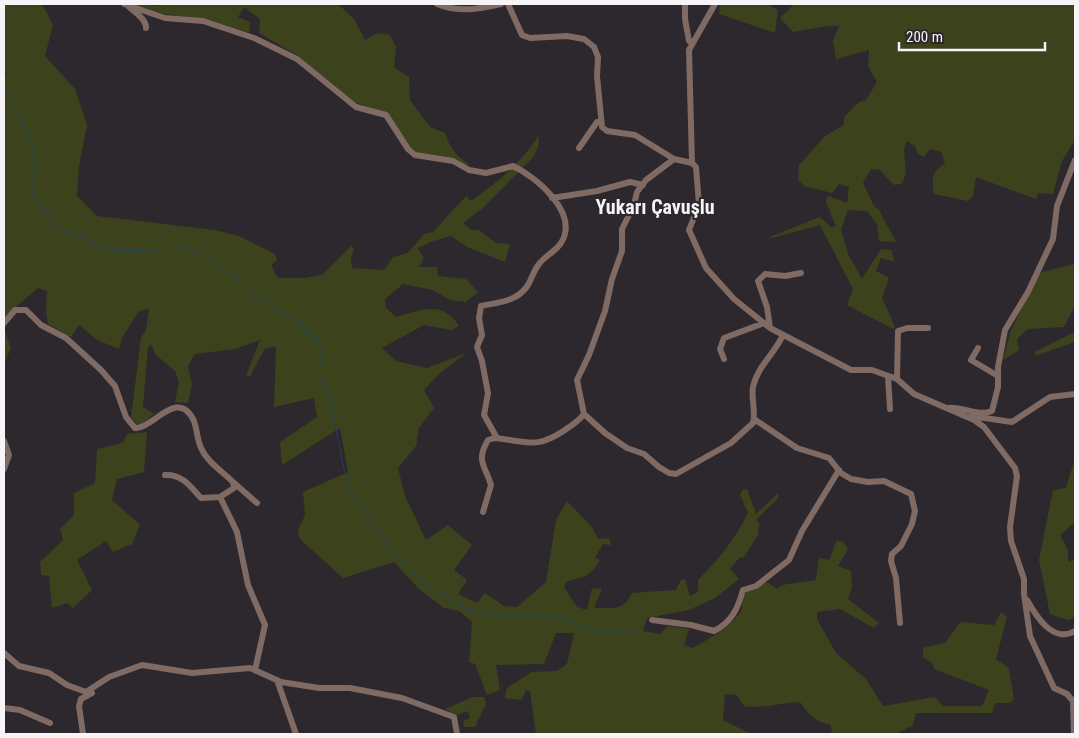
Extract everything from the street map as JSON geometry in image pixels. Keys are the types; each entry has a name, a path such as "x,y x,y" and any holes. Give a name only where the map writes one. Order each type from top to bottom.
{"street":[{"path":"125,4 142,18 146,28"},
{"path":"125,4 165,18 203,22 254,38 297,59 356,107 386,115 408,149 415,155 453,162 469,170 486,173 513,166 530,174 552,198 565,216 566,224 562,241 538,266 527,287 510,301 494,302 481,306 479,310 482,335 477,347 488,393 484,416 497,438"},
{"path":"437,4 458,10 480,9 501,4"},
{"path":"508,4 522,35 530,38 567,36 584,39 594,47 598,57 597,76 602,127 607,131 635,135 674,159 692,163 696,167 699,205 689,230 706,268 729,293 770,328 783,335 851,370 872,370 897,379 914,394 974,420 984,427 1015,468 1017,486 1010,527 1011,540 1024,579 1024,594 1030,636 1054,688 1067,694 1073,701 1072,733"},
{"path":"685,4 687,34 689,40 693,42"},
{"path":"692,163 689,50 715,4"},
{"path":"580,148 596,122 601,121"},
{"path":"674,159 637,192 634,205 622,229 622,251 605,312 589,355 578,374 578,390 584,414 605,433 627,448 644,454 664,470 676,474 731,443 753,423 753,388 758,374 777,348 783,335"},
{"path":"947,408 955,407 982,413 992,411 997,393 1005,330 1028,292 1053,240 1057,206 1075,160"},
{"path":"552,198 597,191 630,182 643,185"},
{"path":"770,328 767,307 758,280 765,274 785,276 801,273"},
{"path":"4,323 15,310 26,310 41,325 66,338 101,370 115,386 126,417 135,428 145,427 156,416 170,408 185,410 194,422 201,448 214,466 257,503"},
{"path":"724,359 720,348 724,338 764,323"},
{"path":"897,379 898,331 907,328 928,328"},
{"path":"978,348 971,360 983,363 998,376"},
{"path":"888,376 890,409"},
{"path":"960,414 1012,422 1050,397 1075,394"},
{"path":"483,512 491,485 482,467 482,456 488,440 497,438 542,443 558,435 584,414"},
{"path":"754,419 796,448 830,458 839,470 851,479 868,482 884,481 911,494 916,511 912,524 900,546 892,554 891,561 896,578 900,624"},
{"path":"4,441 9,455 4,469"},
{"path":"652,620 691,624 714,632 720,628 740,605 743,590 756,586 789,560 802,531 839,470"},
{"path":"165,475 176,474 201,498 220,497 234,488 233,482"},
{"path":"220,497 236,532 248,585 265,625 254,670"},
{"path":"1024,594 1047,628 1062,634 1075,631"},
{"path":"4,653 19,666 49,673 67,685 86,692 105,680 142,665 192,673 250,668 277,680 319,688 350,688 402,698 454,717 457,733"},
{"path":"83,734 79,706 81,699 100,686 105,680"},
{"path":"277,680 296,734"},
{"path":"4,708 20,710 50,723"}],"green space":[{"path":"4,4 42,4 53,25 45,56 75,89 87,125 79,166 77,196 97,216 215,230 239,236 275,254 277,260 271,265 278,278 305,278 322,275 351,246 354,249 351,259 352,268 384,270 393,257 408,253 424,234 433,232 466,196 471,201 499,179 517,163 538,136 539,144 534,156 484,207 463,223 471,230 479,230 496,243 510,244 505,262 467,247 451,236 418,248 424,258 419,267 437,267 438,276 466,279 478,292 466,302 450,300 433,290 403,284 385,299 386,308 396,317 423,310 438,310 446,313 459,326 451,330 424,325 382,348 396,361 427,368 466,353 439,374 424,390 434,408 419,428 416,446 398,468 405,496 426,540 448,525 472,545 454,570 467,580 458,594 477,603 485,593 504,606 517,607 546,582 556,520 567,501 592,527 598,539 609,538 611,545 603,544 595,558 600,560 589,574 566,582 564,587 577,607 587,610 592,588 602,589 594,608 621,606 629,599 632,593 676,590 681,580 685,579 690,596 698,592 698,580 726,548 748,513 740,495 743,490 747,489 756,514 778,493 778,498 756,520 759,523 758,535 744,557 739,558 730,569 739,579 715,598 689,610 647,618 643,631 660,634 668,626 689,629 684,645 692,648 717,634 734,620 741,612 745,594 750,589 767,582 777,589 782,585 816,580 819,558 829,560 837,540 843,542 848,549 838,566 851,571 852,588 848,599 879,623 874,628 840,609 817,612 817,619 836,653 866,679 883,706 935,697 943,706 982,706 989,690 934,669 933,664 923,657 923,648 945,643 960,622 994,625 1001,612 1007,617 996,659 1009,668 1014,700 1010,703 995,703 992,713 916,713 913,725 896,734 832,734 831,725 813,717 800,702 750,707 744,706 737,695 725,694 723,720 751,734 536,734 530,691 526,690 521,700 505,698 507,688 532,672 557,671 567,664 574,633 556,633 544,664 496,665 500,690 487,695 475,664 469,662 472,622 459,611 444,608 419,589 394,562 343,578 300,539 298,530 305,515 303,492 348,472 340,428 282,465 280,442 317,417 314,398 274,407 276,347 265,348 250,376 246,376 260,340 235,349 195,354 188,366 192,385 188,403 175,402 179,382 175,371 156,355 151,344 148,347 143,407 154,414 139,426 131,417 141,338 146,330 149,309 139,311 122,338 119,349 97,340 79,325 71,337 48,324 46,311 47,291 38,288 4,317 4,81 6,73 4,70"},
{"path":"132,4 158,6 160,4 338,4 354,19 365,40 378,33 390,35 396,47 394,68 409,77 410,100 430,127 445,133 454,151 469,164 465,166 419,154 409,146 386,113 354,102 297,55 259,33 260,19 244,7 238,17 250,22 249,33 205,19 165,14"},
{"path":"720,4 767,4 778,10 775,33 719,14"},
{"path":"794,4 1075,4 1075,140 1062,161 1053,194 1038,193 1036,199 976,177 973,196 968,201 934,194 935,173 945,163 941,152 930,149 924,157 918,154 915,146 907,141 904,152 906,168 901,184 894,185 880,170 871,169 863,183 874,206 879,210 896,242 879,241 877,224 867,211 848,210 841,229 848,254 862,279 881,249 891,250 895,262 881,258 876,271 889,278 882,298 895,327 893,329 847,305 853,289 820,225 770,237 820,217 832,228 836,226 826,202 828,196 847,203 849,187 839,184 832,193 804,186 798,180 799,165 825,136 844,125 844,117 859,102 866,100 877,82 868,66 869,50 836,59 833,41 839,26 793,32 780,18"},
{"path":"1075,264 1075,305 1064,327 1028,329 1017,339 1019,350 1003,360 1010,333 1038,273"},
{"path":"4,329 11,348 4,364"},
{"path":"1075,332 1075,342 1035,356 1035,352"},
{"path":"147,432 144,472 117,479 112,500 140,525 132,544 113,552 106,541 77,560 92,590 73,608 67,603 52,608 49,576 41,575 40,562 63,540 60,529 74,515 74,493 95,483 97,449 123,443 127,434"},
{"path":"1075,458 1075,522 1060,535 1068,550 1068,562 1075,559 1075,616 1068,620 1050,614 1039,560 1053,490 1066,488"},
{"path":"473,697 484,697 486,704 475,727 464,727 463,721 470,718 468,711 457,715 445,709"}],"waterway":[{"path":"4,85 31,139 36,162 31,181 35,197 56,227 115,251 185,249 210,259 234,276 247,290 298,322 319,343 323,356 319,368 320,382 330,398 345,474 353,496 370,522 408,569 446,599 470,610 489,614 534,614 567,620 602,633 632,633"}],"district":[{"name":"Yukarı Çavuşlu","path":"655,207"}]}
